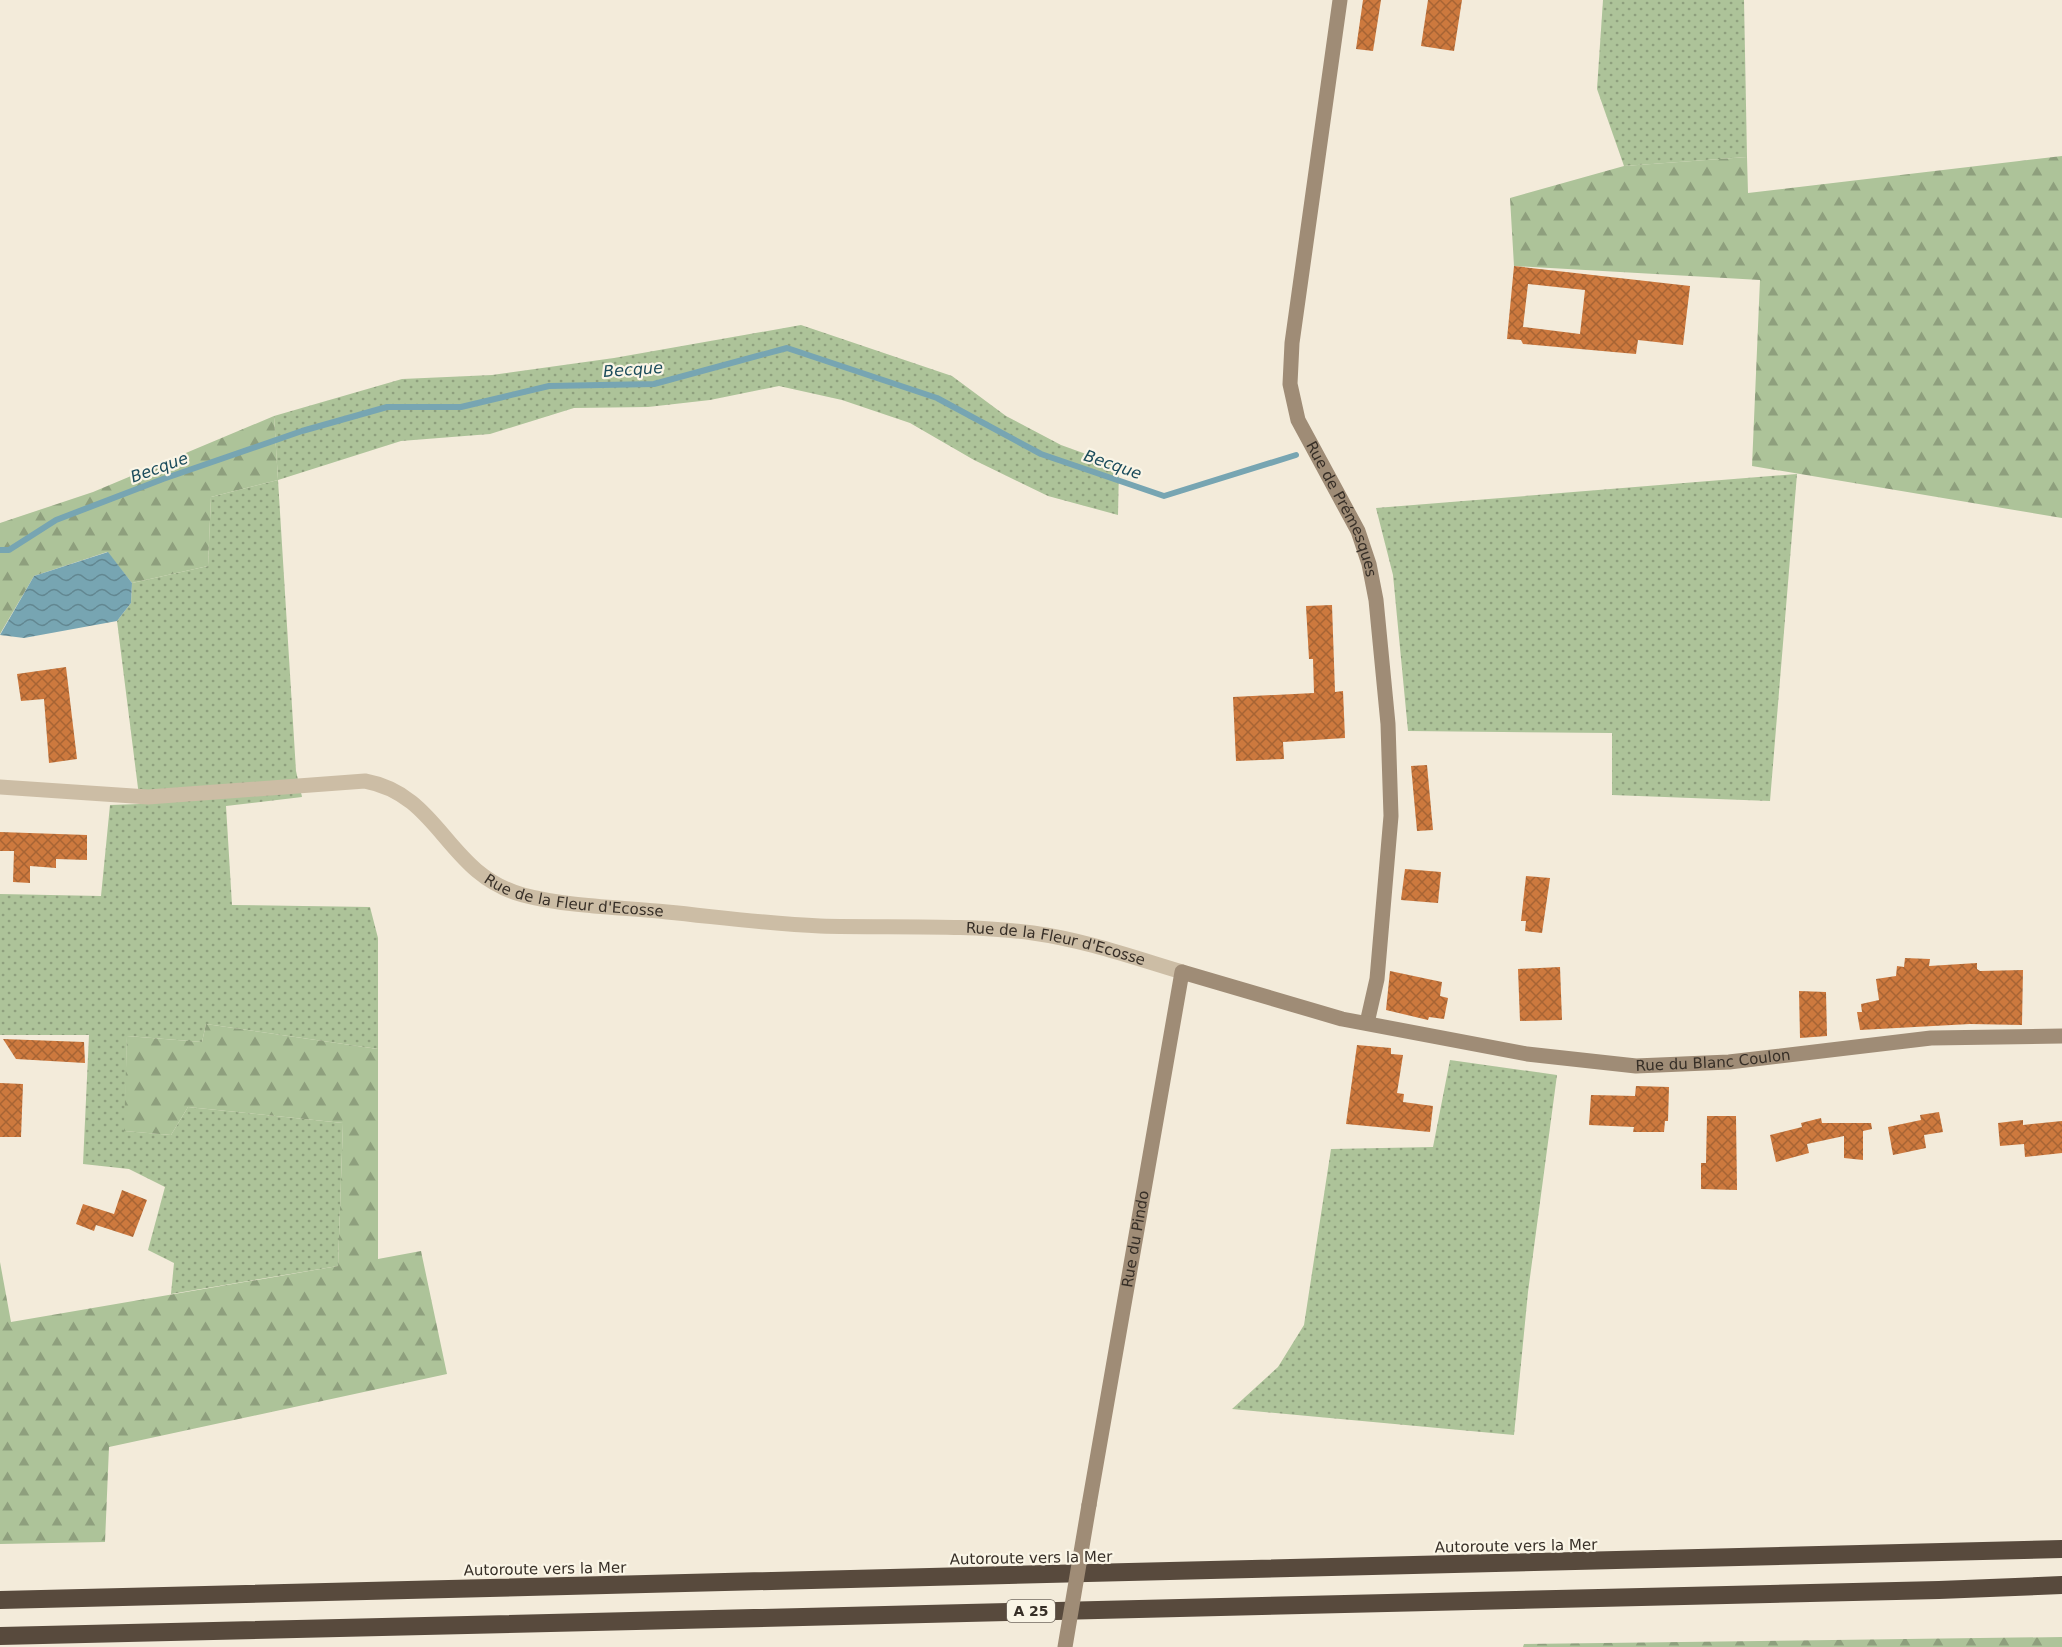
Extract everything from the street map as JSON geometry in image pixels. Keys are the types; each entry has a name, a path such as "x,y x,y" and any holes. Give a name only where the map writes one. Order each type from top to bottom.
{"highway":[{"name":"Autoroute vers la Mer","path":"0,1600 2062,1549"},
{"name":"A 25","path":"0,1636 1939,1590 2062,1585"}],"street":[{"name":"Rue de Prémesques","path":"1340,0 1292,343 1290,384 1302,430 1358,531 1369,564 1376,600 1388,724 1391,816 1377,978 1367,1023"},
{"name":"Rue de la Fleur d'Ecosse","path":"0,787 148,797 365,781 388,787 408,798 425,813 471,868 497,885 523,895 565,902 789,924 1032,933 1086,944 1182,972"},
{"name":"Rue du Blanc Coulon","path":"1182,972 1342,1019 1527,1054 1636,1066 1729,1062 1931,1038 2062,1036"},
{"name":"Rue du Pindo","path":"1065,1647 1182,972"}],"green space":[{"path":"1603,0 1744,0 1747,157 1624,166 1597,89"},
{"path":"2062,156 2062,518 1752,466 1760,280 1514,266 1510,198 1624,166 1747,157 1748,193"},
{"path":"801,325 952,376 1006,416 1061,445 1119,466 1118,515 1048,496 974,460 910,423 842,400 779,386 710,400 648,407 574,408 490,434 401,441 278,480 274,416 402,379 492,375 614,358"},
{"path":"274,416 278,480 211,497 208,566 132,583 107,552 34,576 0,634 0,523 93,492"},
{"path":"1797,474 1770,801 1612,795 1612,733 1408,731 1393,575 1376,508"},
{"path":"278,480 296,771 302,797 226,806 232,905 370,907 378,938 378,1049 206,1024 202,1042 127,1036 125,1131 171,1135 188,1107 343,1123 338,1266 171,1294 174,1263 148,1250 165,1187 129,1169 83,1164 89,1035 0,1035 0,894 101,896 110,805 140,804 117,621 131,603 132,583 208,566 211,497"},
{"path":"206,1024 378,1049 378,1259 421,1251 447,1374 109,1447 105,1542 0,1544 0,1262 11,1322 338,1266 343,1123 188,1107 171,1135 124,1131 127,1036 202,1042"},
{"path":"1450,1060 1557,1075 1528,1292 1514,1435 1232,1409 1278,1367 1304,1325 1331,1149 1433,1147"},
{"path":"2062,1637 2062,1647 1523,1647 1524,1644"}],"water":[{"path":"108,552 132,583 131,603 117,621 24,638 0,635 34,576"}],"building":[{"path":"1363,0 1381,0 1373,51 1356,49"},
{"path":"1428,0 1462,0 1454,51 1421,46"},
{"path":"1514,266 1690,286 1683,345 1638,340 1636,354 1523,344 1521,340 1507,339","holes":["1528,284 1585,290 1580,334 1523,327"]},
{"path":"1332,605 1335,692 1343,691 1345,738 1283,742 1284,759 1236,761 1233,697 1314,693 1313,659 1309,659 1306,606"},
{"path":"66,667 77,759 49,763 44,699 21,701 17,674"},
{"path":"1427,765 1433,830 1417,831 1411,766"},
{"path":"0,832 87,835 87,860 56,859 56,868 30,866 30,883 13,882 14,851 0,851"},
{"path":"1405,869 1441,872 1438,903 1401,900"},
{"path":"1526,876 1550,878 1542,933 1525,931 1526,921 1521,921"},
{"path":"1905,958 1930,959 1929,966 1977,963 1977,969 1980,971 2023,970 2022,1025 1970,1024 1860,1030 1857,1012 1862,1012 1861,1004 1879,1000 1876,979 1896,976 1897,966 1904,967"},
{"path":"1560,967 1562,1020 1520,1021 1518,969"},
{"path":"1390,971 1442,982 1440,996 1448,998 1444,1019 1429,1017 1428,1020 1386,1010"},
{"path":"1799,991 1826,992 1827,1036 1800,1038"},
{"path":"3,1039 84,1042 85,1063 16,1059"},
{"path":"1357,1045 1391,1048 1391,1054 1403,1055 1397,1093 1404,1094 1403,1102 1433,1106 1430,1132 1346,1124"},
{"path":"0,1083 23,1084 21,1137 0,1137"},
{"path":"1636,1086 1669,1087 1668,1121 1665,1121 1664,1132 1633,1132 1634,1127 1589,1125 1591,1095 1635,1096"},
{"path":"1939,1112 1943,1132 1924,1135 1926,1148 1893,1155 1888,1127 1921,1120 1920,1115"},
{"path":"1707,1116 1736,1116 1737,1190 1701,1189 1701,1163 1706,1163"},
{"path":"1821,1118 1822,1123 1871,1123 1872,1129 1863,1131 1863,1160 1844,1158 1844,1136 1807,1144 1809,1153 1776,1162 1770,1135 1802,1127 1801,1123"},
{"path":"2023,1120 2023,1125 2062,1121 2062,1153 2025,1157 2024,1144 2000,1146 1998,1123"},
{"path":"122,1190 147,1200 133,1237 96,1225 94,1231 76,1224 83,1204 114,1214"}],"waterway":[{"name":"Becque","path":"0,550 9,550 56,520 163,479 302,431 387,407 461,407 549,386 654,384 787,348 937,398 1041,454 1164,496 1296,455"}]}
